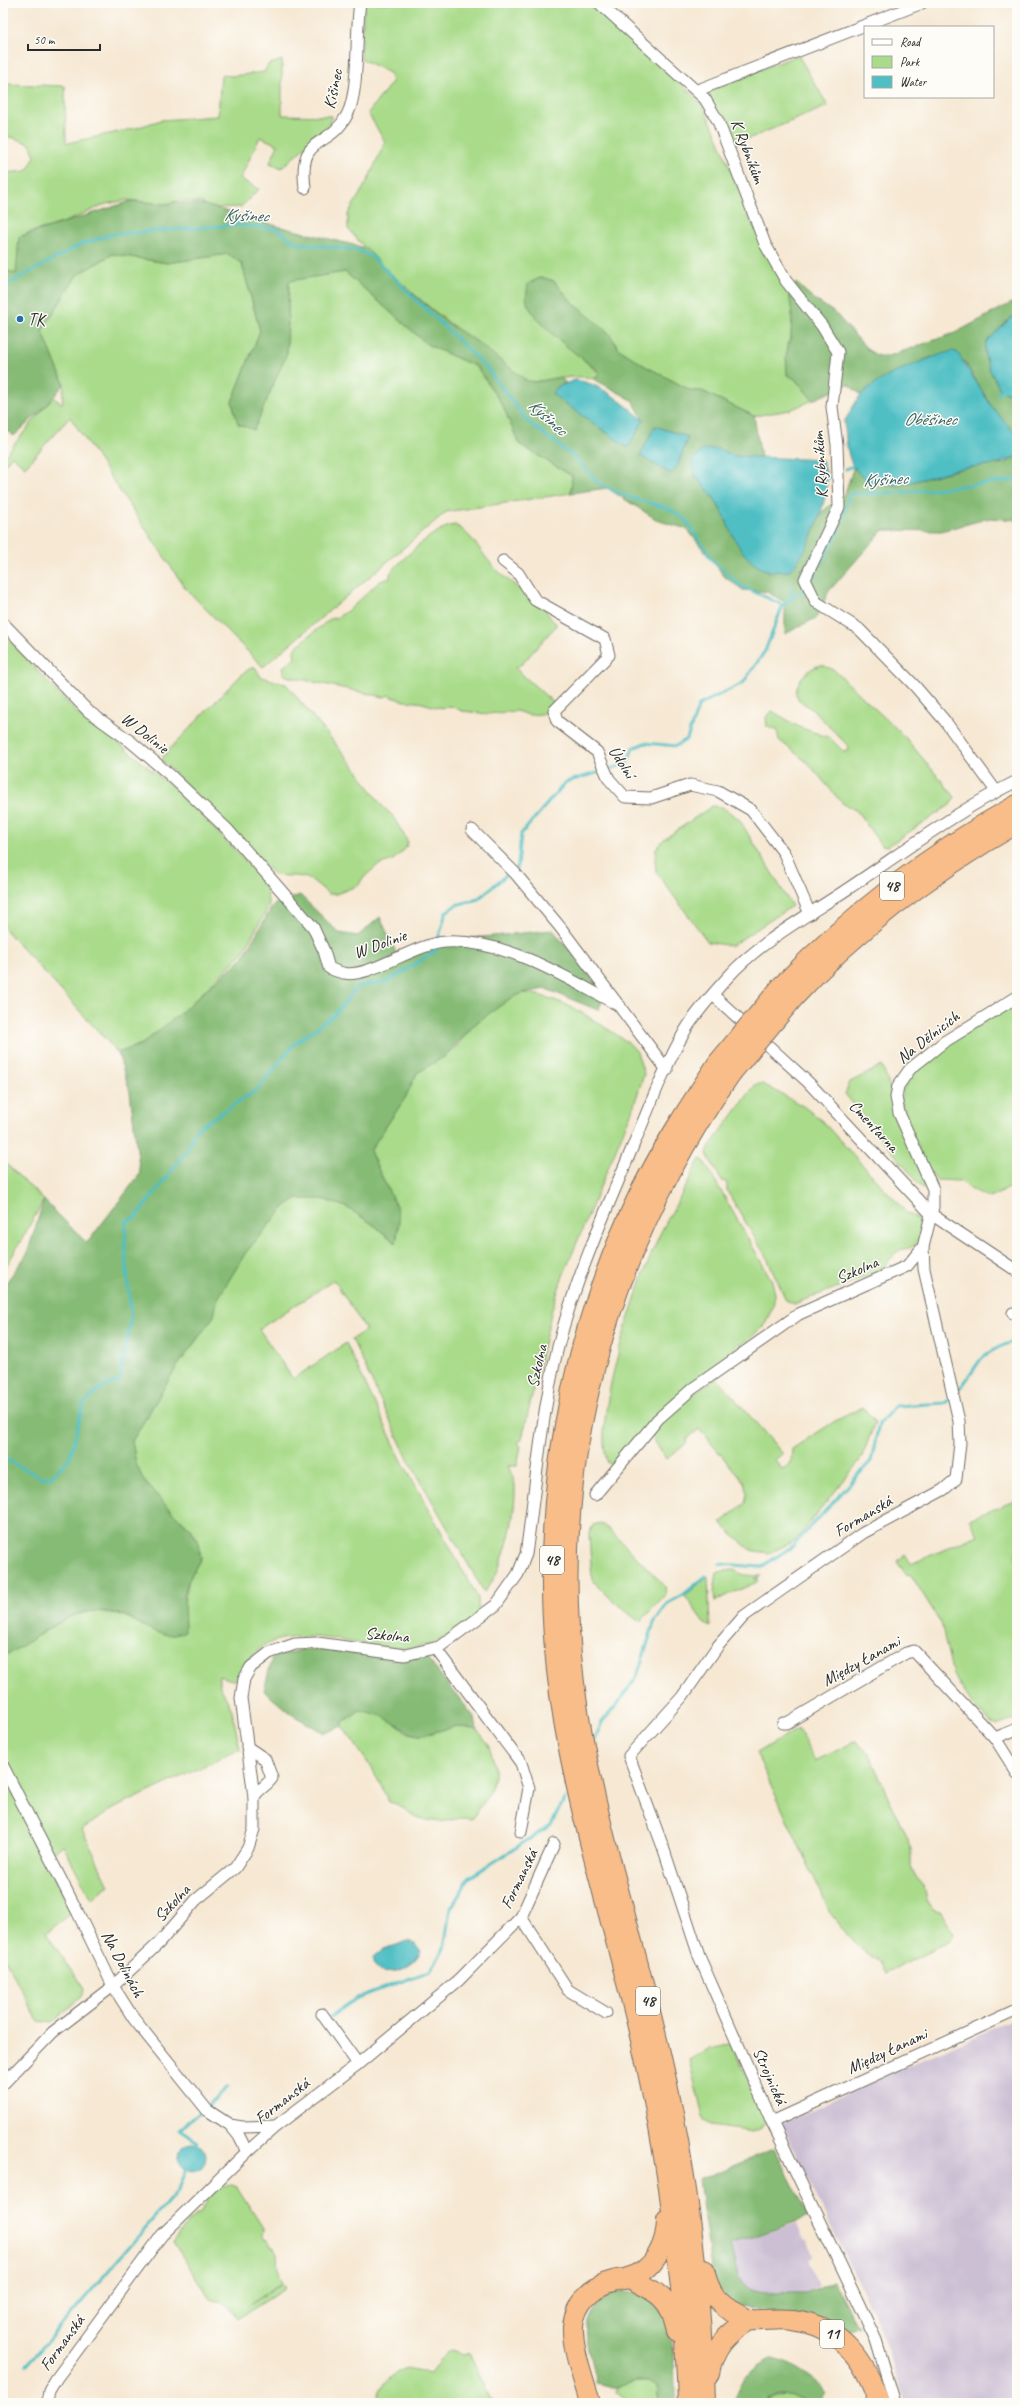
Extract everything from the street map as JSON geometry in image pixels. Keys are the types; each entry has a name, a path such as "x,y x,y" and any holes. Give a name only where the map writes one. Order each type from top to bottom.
{"highway":[{"name":"48","path":"696,2402 666,2165 638,2026 583,1810 565,1728 554,1632 553,1522 558,1474 570,1398 585,1338 604,1281 623,1232 651,1172 674,1132 840,929 889,888 952,844 1017,806"},
{"name":"48","path":"788,991 842,949 896,902 959,858 1017,823"},
{"name":"48","path":"696,2402 699,2300 688,2200 660,2052 606,1840 581,1730 569,1626 568,1550 572,1499 582,1423 593,1368 610,1311 637,1238 670,1170 699,1121 725,1068"},
{"path":"590,2403 574,2340 575,2317 581,2303 591,2291 606,2283 629,2278 649,2265 664,2244 667,2228 666,2165"},
{"path":"688,2200 709,2290 720,2304 749,2320 727,2335 716,2349 696,2402"},
{"path":"629,2278 664,2298 672,2310 696,2402"},
{"name":"11","path":"749,2320 794,2320 809,2324 836,2336 847,2345 865,2367 879,2403"}],"street":[{"name":"Kišinec","path":"304,188 303,162 308,150 339,126 348,114 354,83 357,22 360,3"},
{"name":"K Rybníkům","path":"599,3 698,90 718,121 765,244 786,281 822,326 838,352 832,407 837,445 839,507 806,580 816,602 859,629 898,668 945,721 996,791"},
{"path":"698,90 922,3"},
{"name":"Údolní","path":"503,561 518,573 535,600 605,639 609,654 554,710 557,721 597,752 609,779 625,797 651,798 690,785 718,791 751,810 784,853 810,914"},
{"name":"W Dolinie","path":"3,623 88,710 130,741 164,770 228,830 313,927 324,950 329,968 344,974 364,971 428,944 467,942 491,946 529,961 620,1006"},
{"name":"Szkolna","path":"3,2084 53,2032 113,1986 159,1943 196,1900 235,1868 248,1848 254,1829 254,1797 242,1704 242,1686 251,1667 269,1653 295,1644 307,1643 405,1655 435,1648 481,1618 496,1605 513,1583 522,1566 528,1540 541,1429 563,1328 581,1274 608,1205 666,1070 686,1030 713,995 729,976 752,955 810,914 996,791 1017,781"},
{"path":"472,830 513,871 560,927 666,1070"},
{"name":"Cmentarna","path":"713,995 809,1083 930,1214 1017,1271"},
{"name":"Na Dělnicích","path":"930,1214 934,1201 932,1185 899,1113 896,1097 899,1083 916,1064 944,1042 1017,997"},
{"name":"Szkolna","path":"595,1495 658,1419 692,1389 799,1314 875,1282 907,1266 923,1247 930,1214"},
{"name":"Formanská","path":"629,1756 682,1697 716,1647 744,1616 863,1533 943,1490 956,1479 960,1443 959,1421 924,1269 923,1247"},
{"path":"907,1266 924,1269"},
{"path":"435,1648 521,1763 529,1788 520,1832"},
{"name":"Między Łanami","path":"783,1723 787,1723 906,1653 914,1651 995,1738 1017,1774"},
{"path":"995,1738 1017,1729"},
{"path":"247,1747 265,1759 272,1778 269,1783 258,1790 254,1797"},
{"name":"Strojnická","path":"629,1756 663,1847 699,1956 772,2122 876,2340 895,2403"},
{"name":"Na Dolinách","path":"3,1766 113,1986 134,2019 204,2107 230,2125 239,2136 246,2152"},
{"name":"Formanská","path":"47,2403 49,2391 56,2379 162,2235 246,2152 276,2126 358,2064 459,1980 521,1917 554,1844"},
{"path":"521,1917 568,1990 606,2013"},
{"name":"Między Łanami","path":"772,2122 1017,2010"},
{"path":"322,2014 358,2064"},
{"path":"230,2125 242,2127 276,2126"}],"shaded area":[{"path":"1017,2017 1017,2403 906,2403 877,2322 781,2123"},
{"path":"797,2223 804,2239 808,2240 813,2256 808,2260 819,2285 806,2293 763,2293 750,2290 739,2279 730,2245"}],"green space":[{"path":"364,3 590,3 675,77 703,106 715,131 752,223 789,292 792,314 791,338 787,346 795,379 813,400 790,410 754,416 702,391 692,391 645,366 619,349 608,333 572,302 554,281 541,277 528,284 528,305 549,330 600,374 594,379 586,377 569,377 544,381 527,381 456,329 389,272 348,229 348,214 368,180 385,142 368,113 392,82 390,73 361,59"},
{"path":"798,55 828,106 731,146 709,99 709,93 714,88"},
{"path":"282,60 282,115 332,116 327,128 281,168 270,163 278,145 260,137 240,179 259,189 241,207 212,208 201,203 180,200 166,204 127,200 106,204 60,224 30,232 20,237 16,275 3,269 3,152 5,157 4,173 27,171 35,156 30,144 11,137 3,137 5,84 65,86 66,142 68,143 136,128 161,120 218,116 221,75 233,76 264,72 268,65"},
{"path":"131,201 166,204 176,202 205,205 277,226 366,248 397,281 449,324 476,341 527,381 535,382 560,377 566,383 557,387 582,415 628,447 644,420 632,400 594,379 600,374 596,369 549,331 540,322 527,303 526,298 528,284 541,277 554,281 572,302 609,333 619,349 645,366 692,391 702,391 754,416 761,458 734,456 718,449 692,468 696,478 712,495 731,528 734,538 768,572 789,571 796,564 822,512 845,493 854,466 864,477 896,486 968,467 1006,463 1017,456 1017,520 990,518 941,531 883,530 829,591 816,618 785,634 785,602 767,592 743,590 725,577 687,529 659,521 607,488 571,493 572,476 519,444 503,406 477,367 428,345 345,272 289,281 287,353 254,430 238,424 232,402 260,331 242,264 228,254 167,263 112,254 77,275 42,330 64,384 48,404 14,436 3,428 3,269 16,274 19,237","holes":["655,426 688,437 677,467 672,473 640,456"]},
{"path":"113,254 167,263 228,254 242,264 260,331 232,402 287,353 289,280 345,272 428,345 477,367 503,406 519,444 572,476 571,493 446,512 263,667 186,589 70,417 25,467 12,456 3,466 3,458 53,397 62,404 64,384 42,331 77,275"},
{"path":"796,283 814,299 835,313 868,350 878,356 889,356 955,333 1017,300 1017,311 986,342 985,349 989,368 1001,391 1017,397 1017,439 992,407 965,362 931,357 872,386 861,395 848,384 813,400 795,379 787,375 786,355 791,338 792,314 789,292"},
{"path":"455,525 467,534 497,570 543,607 552,620 556,623 556,626 522,664 515,668 555,704 542,714 529,715 516,711 487,714 462,711 451,706 441,708 402,700 389,695 384,697 286,676 283,673 283,667 295,658 294,651 298,645 330,619 338,617 350,609 380,581 390,578 390,573 429,537 438,531"},
{"path":"3,634 78,714 95,724 181,794 253,869 266,889 269,906 242,954 165,1029 142,1044 118,1053 3,927"},
{"path":"822,665 834,670 904,736 955,797 950,805 888,846 881,845 857,811 842,803 808,763 779,740 777,730 767,727 766,717 772,711 799,727 830,738 844,752 847,751 848,746 813,710 799,700 796,694 798,684 804,675 812,668"},
{"path":"255,667 261,677 286,684 357,770 383,807 392,815 408,842 406,848 393,860 378,865 362,879 359,885 336,894 328,894 314,882 303,877 274,875 162,760 164,755 240,676 249,669"},
{"path":"712,806 722,807 739,819 792,906 731,946 708,942 656,872 656,849 663,840"},
{"path":"300,895 339,933 358,936 380,917 397,955 463,939 553,930 605,995 598,1010 546,989 523,993 511,998 475,1024 444,1057 417,1073 405,1098 371,1149 371,1154 396,1206 399,1221 396,1243 371,1223 346,1207 322,1199 296,1199 286,1205 246,1252 217,1300 214,1316 176,1368 132,1441 136,1464 144,1481 173,1513 190,1528 197,1539 201,1558 189,1579 184,1595 185,1631 168,1635 152,1630 120,1614 96,1611 83,1613 59,1622 26,1644 3,1656 3,1287 27,1254 44,1200 87,1243 140,1174 130,1092 118,1053 142,1044 178,1015 243,957 273,905"},
{"path":"523,993 552,999 579,1011 629,1043 637,1052 644,1074 633,1108 563,1276 552,1309 522,1439 519,1441 519,1445 521,1446 517,1466 508,1466 514,1479 515,1487 511,1528 503,1558 491,1583 484,1592 407,1457 352,1339 366,1330 334,1280 259,1329 293,1379 346,1343 402,1461 478,1598 478,1606 481,1613 444,1638 418,1647 395,1648 318,1638 293,1637 271,1642 252,1656 238,1679 232,1680 219,1676 219,1684 232,1710 240,1749 115,1808 82,1829 109,1886 91,1899 63,1845 50,1853 3,1756 3,1656 71,1616 94,1611 123,1615 153,1631 183,1607 189,1579 201,1558 197,1539 190,1528 173,1513 144,1481 136,1464 132,1441 176,1368 214,1316 217,1300 246,1252 286,1205 295,1199 322,1199 346,1207 371,1223 396,1243 399,1221 396,1206 371,1154 371,1149 405,1098 417,1073 454,1049 475,1024 487,1014 511,998"},
{"path":"1012,1004 1017,1008 1017,1184 990,1198 972,1190 960,1181 936,1180 925,1162 907,1125 902,1102 902,1093 908,1081 919,1068 933,1056 950,1043"},
{"path":"882,1066 926,1186 923,1189 845,1094 850,1082"},
{"path":"756,1084 763,1084 803,1106 822,1121 906,1212 919,1220 921,1235 918,1242 912,1247 897,1252 875,1273 794,1304 786,1300 767,1258 727,1191 727,1183 721,1180 707,1154 709,1147"},
{"path":"700,1159 704,1161 772,1281 775,1294 773,1307 764,1325 748,1341 737,1345 730,1357 671,1400 615,1464 608,1463 604,1443 605,1415 611,1383 630,1312 661,1232"},
{"path":"3,1161 44,1200 3,1272"},
{"path":"717,1378 783,1454 774,1460 783,1470 791,1463 792,1449 835,1421 863,1407 875,1423 861,1459 796,1540 770,1553 749,1549 720,1523 745,1503 747,1493 744,1482 699,1429 686,1440 687,1443 666,1459 652,1437 654,1429 660,1421 679,1404"},
{"path":"1017,1500 1017,1719 998,1725 991,1724 973,1705 953,1675 941,1623 911,1575 906,1574 897,1562 905,1555 911,1564 978,1535 969,1519"},
{"path":"600,1523 611,1531 665,1586 666,1594 641,1621 637,1620 612,1600 592,1580 589,1534 593,1525"},
{"path":"734,1570 744,1575 761,1576 754,1579 759,1579 757,1582 715,1601 714,1593 717,1572"},
{"path":"708,1576 710,1627 705,1624 685,1596"},
{"path":"304,1649 411,1658 426,1657 475,1718 477,1730 457,1726 422,1735 413,1734 382,1716 360,1710 343,1722 343,1726 324,1733 291,1714 264,1691 272,1658"},
{"path":"360,1710 386,1717 403,1730 412,1734 419,1735 433,1733 459,1726 470,1727 479,1732 486,1741 492,1755 494,1775 489,1793 471,1819 461,1818 440,1822 419,1818 398,1805 389,1802 374,1772 342,1725 343,1722"},
{"path":"798,1729 815,1761 856,1741 869,1754 911,1848 911,1867 916,1877 924,1886 927,1901 934,1911 941,1912 954,1934 950,1941 885,1974 879,1962 853,1942 831,1914 756,1753"},
{"path":"3,1774 73,1912 46,1933 84,1989 83,1995 52,2023 38,2021 3,1955"},
{"path":"729,2044 732,2045 766,2121 765,2125 753,2131 711,2125 704,2121 689,2060 709,2048"},
{"path":"774,2149 809,2217 730,2245 739,2279 750,2290 763,2293 806,2293 834,2281 859,2328 846,2330 816,2319 759,2311 729,2302 713,2282 699,2180"},
{"path":"232,2185 237,2187 263,2228 262,2235 264,2239 268,2240 277,2256 278,2273 282,2283 247,2306 283,2284 286,2288 237,2319 226,2303 210,2299 173,2242 194,2216 201,2212 206,2202 213,2194 222,2188"},
{"path":"617,2292 634,2293 650,2299 659,2307 665,2318 674,2362 675,2403 659,2403 657,2385 652,2382 636,2381 616,2386 596,2383 587,2342 589,2320 594,2310 603,2301"},
{"path":"452,2350 464,2354 469,2352 492,2403 377,2403 380,2391 386,2381 391,2377 407,2368 430,2373 443,2357"},
{"path":"772,2359 796,2367 815,2381 826,2394 819,2401 814,2403 808,2403 783,2394 777,2394 770,2397 763,2403 733,2403 743,2381 747,2376 757,2367"},
{"path":"633,2381 652,2381 657,2385 659,2403 624,2403 624,2397 615,2391 617,2386"},
{"path":"784,2394 807,2403 763,2403 772,2396"}],"water":[{"path":"1017,312 1017,397 1001,391 989,368 985,349 986,342"},
{"name":"Oběšinec","path":"952,351 957,352 992,407 1016,435 1017,456 1010,460 994,464 962,468 910,482 881,484 868,480 857,471 849,456 847,448 844,422 856,402 868,389 890,375 917,363"},
{"path":"575,380 585,382 612,395 644,420 628,448 552,394 557,387"},
{"path":"655,426 688,437 677,467 671,474 640,456"},
{"path":"707,449 718,449 734,456 822,460 826,473 827,485 821,511 810,540 803,553 789,571 773,571 759,567 750,560 738,545 721,510 711,494 698,479 692,466 692,461 701,451"},
{"path":"407,1941 415,1943 421,1951 415,1961 397,1971 379,1971 374,1964 374,1957 384,1949"},
{"path":"192,2143 202,2147 206,2157 202,2167 192,2171 182,2167 178,2157 182,2147"}],"waterway":[{"name":"Kyšinec","path":"3,296 6,291 6,285 80,245 113,234 237,225 277,229 296,243 358,250 372,257 486,367 528,422 577,459 598,483 628,497 668,508 685,519 713,561 739,585 783,605 806,588"},
{"name":"Kyšinec","path":"3,279 6,285"},
{"path":"997,393 1005,390"},
{"path":"846,469 857,464"},
{"path":"823,479 831,476"},
{"name":"Kyšinec","path":"809,583 836,537 850,494 907,492 1017,480"},
{"path":"791,588 791,599"},
{"path":"515,869 518,866 521,834 566,782 627,764 633,748 645,743 676,746 687,739 699,705 743,683 765,651 783,605"},
{"path":"438,940 446,912 456,905 478,899 510,872"},
{"path":"3,1458 43,1478 52,1476 70,1457 83,1405 103,1386 119,1382 131,1319 125,1245 126,1221 135,1218 167,1177 188,1149 196,1129 258,1089 294,1044 335,1014 358,986 387,982 436,951 437,946"},
{"path":"955,1394 984,1356 1017,1340"},
{"path":"720,1564 761,1567 793,1546 871,1461 879,1424 895,1406 945,1403 951,1398"},
{"path":"595,1740 602,1722 621,1700 637,1676 654,1623 668,1603 683,1595 706,1576"},
{"path":"330,2017 357,1998 430,1971 444,1949 450,1910 469,1878 551,1825 565,1798"},
{"path":"207,2106 228,2087"},
{"path":"196,2145 198,2142 179,2130 203,2110"},
{"path":"27,2365 179,2189 188,2167"}],"place":[{"name":"TK","path":"20,319"}]}
